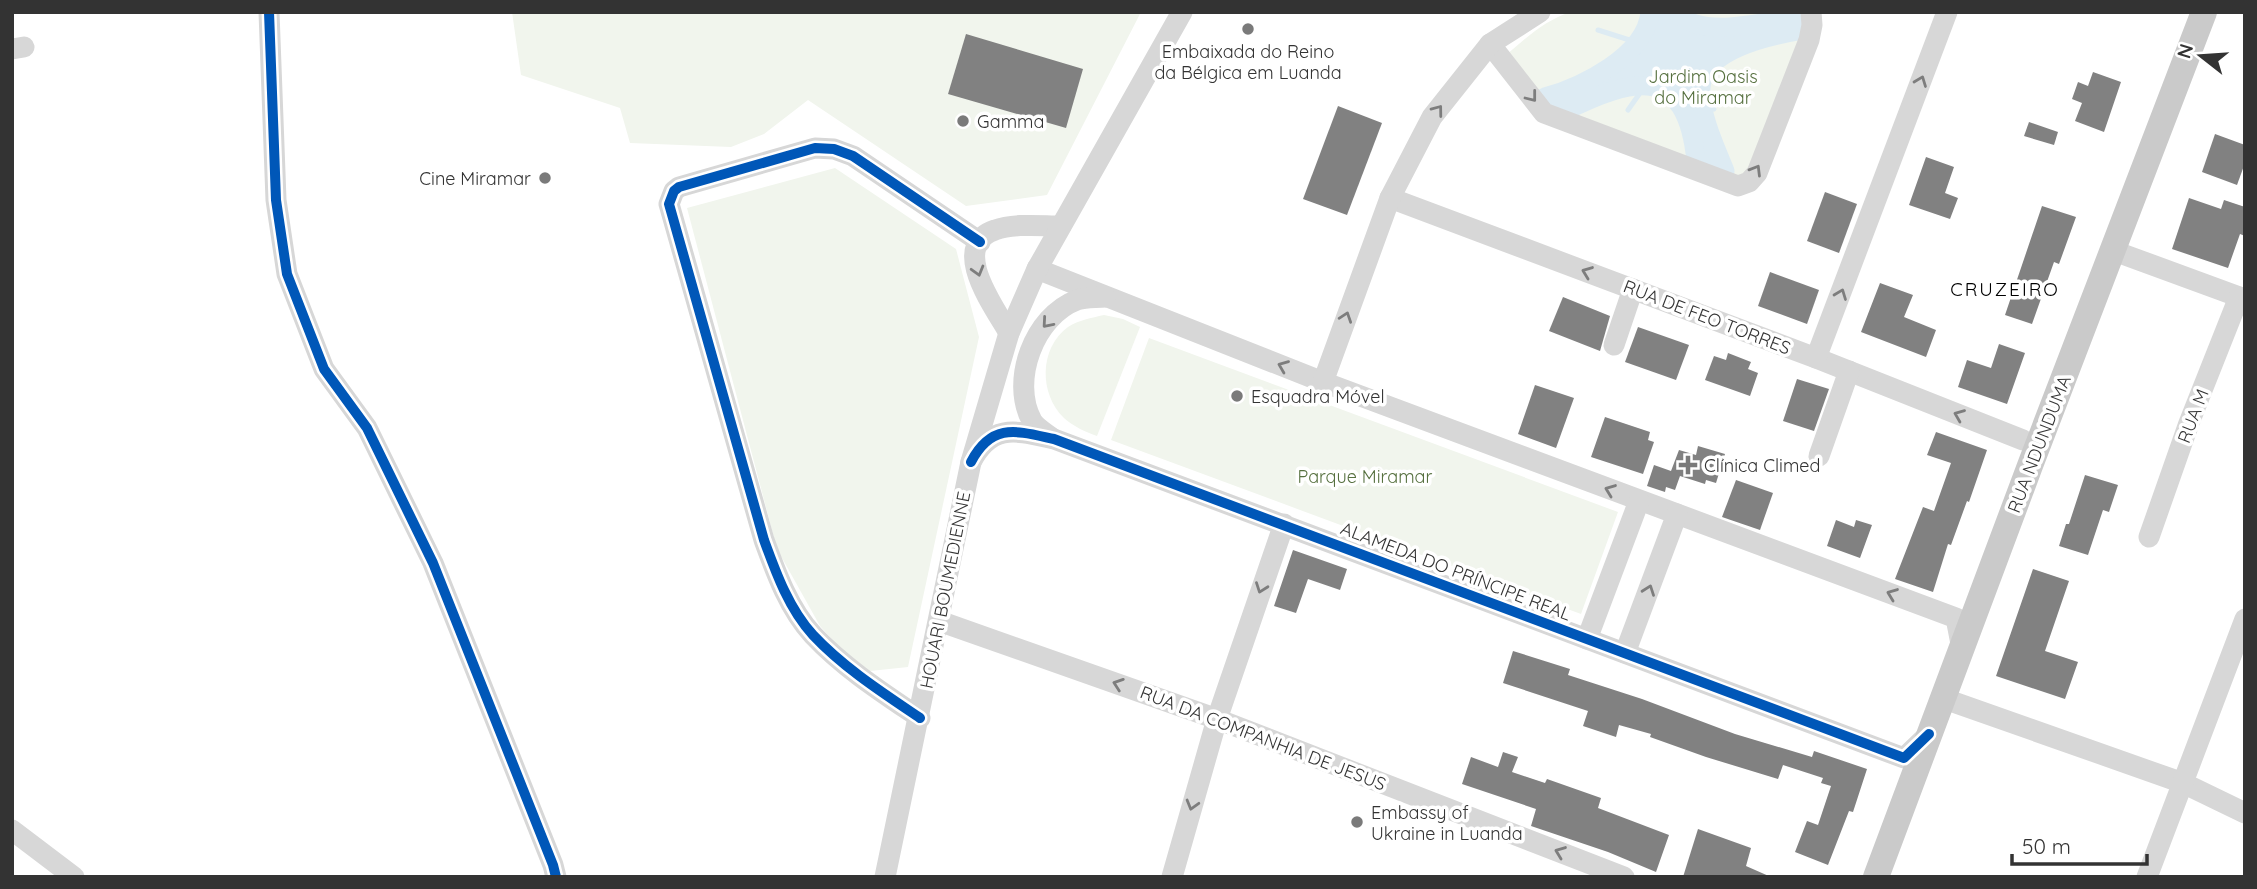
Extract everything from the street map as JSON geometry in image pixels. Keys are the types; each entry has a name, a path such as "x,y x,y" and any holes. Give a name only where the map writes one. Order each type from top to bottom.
{"main road":[{"name":"RUA NDUNDUMA","path":"1859,877 2186,12"},
{"name":"RUA NDUNDUMA","path":"1876,877 2204,12"}],"street":[{"path":"269,12 276,200 286,274 324,369 367,428 433,563 556,877"},
{"name":"HOUARI BOUMEDIENNE","path":"885,877 971,462 1009,334 1037,269 1182,12"},
{"path":"1323,382 1390,198 1432,117 1490,44 1540,12"},
{"path":"1490,44 1544,113 1738,186 1749,182 1757,173 1809,40 1811,12"},
{"path":"1816,358 1947,12"},
{"path":"920,718 869,683 813,635 778,579 764,540 681,244 670,204 671,196 679,187 714,176 815,148 834,149 853,156 980,242"},
{"name":"RUA DE FEO TORRES","path":"1390,198 1816,358 2023,440"},
{"path":"1009,334 977,276 974,256 980,242 993,230 1061,226"},
{"path":"2114,251 2242,298"},
{"path":"1037,269 1323,382 1956,618 1962,649"},
{"path":"1614,345 1633,289"},
{"name":"ALAMEDA DO PRÍNCIPE REAL","path":"1054,439 1033,424 1023,400 1029,355 1039,332 1056,312 1078,300 1107,296"},
{"name":"RUA M","path":"2149,537 2189,423 2242,298"},
{"path":"1819,456 1849,371"},
{"name":"ALAMEDA DO PRÍNCIPE REAL","path":"971,462 978,449 992,438 1015,431 1054,439 1904,758"},
{"path":"1587,639 1639,501"},
{"path":"1625,653 1677,514"},
{"path":"1172,877 1217,719 1284,524"},
{"path":"2147,877 2245,619"},
{"name":"RUA DA COMPANHIA DE JESUS","path":"939,621 1217,719 1619,876"},
{"path":"1942,698 2183,783 2245,813"},
{"path":"1904,758 1929,734"},
{"path":"12,830 74,877"}],"green space":[{"name":"Gamma","path":"512,12 1141,12 1047,195 966,206 808,100 764,134 731,147 630,143 620,108 521,75"},
{"name":"Jardim Oasis do Miramar","path":"1571,12 1803,12 1804,38 1750,169 1740,176 1539,103 1506,55 1544,25"},
{"path":"835,168 956,249 979,337 908,667 861,672 820,626 777,549 687,208"},
{"path":"1104,315 1123,319 1140,327 1097,436 1072,424 1056,408 1050,397 1046,371 1047,359 1058,336 1076,323"},
{"name":"Parque Miramar","path":"1149,338 1618,512 1581,614 1111,440"}],"shaded area":[{"path":"1650,12 1677,12 1691,23 1713,28 1764,23 1797,16 1798,31 1739,47 1713,64 1705,75 1701,88 1703,109 1725,171 1696,161 1690,129 1681,107 1668,93 1652,87 1634,86 1612,91 1563,112 1545,97 1576,86 1625,56 1646,28"}],"building":[{"path":"966,34 1083,69 1066,128 948,94"},
{"path":"2093,72 2121,82 2104,132 2075,121 2082,103 2072,99 2078,82 2088,86"},
{"path":"1338,106 1382,123 1347,215 1303,199"},
{"path":"2029,122 2058,132 2054,145 2024,136"},
{"path":"2215,134 2245,145 2245,163 2237,185 2202,172"},
{"path":"1926,157 1954,167 1945,193 1958,198 1950,219 1909,205"},
{"path":"1825,192 1857,204 1839,253 1807,241"},
{"path":"2189,198 2221,209 2224,200 2245,207 2245,236 2240,234 2228,268 2172,249"},
{"path":"2042,206 2076,217 2059,264 2054,262 2032,324 2005,315"},
{"path":"1770,272 1819,290 1807,324 1758,306"},
{"path":"1880,283 1913,295 1904,317 1936,330 1926,357 1861,332"},
{"path":"1563,297 1610,316 1600,351 1549,331"},
{"path":"1638,327 1689,345 1676,380 1625,362"},
{"path":"1999,344 2025,353 2007,404 1958,387 1967,360 1991,368"},
{"path":"1728,353 1751,362 1748,369 1758,373 1750,396 1705,380 1714,356 1726,360"},
{"path":"1797,379 1829,389 1814,431 1783,421"},
{"path":"1535,385 1574,398 1556,448 1518,434"},
{"path":"1605,417 1650,432 1648,440 1654,442 1643,474 1591,457"},
{"path":"1936,432 1987,450 1969,502 1967,501 1951,545 1948,544 1933,592 1895,579 1923,507 1934,511 1951,463 1927,455"},
{"name":"Clínica Climed","path":"1698,446 1725,454 1716,483 1706,480 1705,484 1680,476 1675,490 1666,487 1665,492 1647,486 1654,465 1671,471 1679,450 1696,455"},
{"path":"2085,475 2118,485 2109,512 2103,510 2088,555 2059,546"},
{"path":"1736,480 1773,493 1760,530 1722,517"},
{"path":"1836,520 1854,527 1856,520 1872,525 1860,558 1827,546"},
{"path":"1293,550 1347,569 1340,590 1308,579 1296,613 1274,606"},
{"path":"2033,569 2069,581 2045,651 2078,662 2065,699 1996,676"},
{"path":"1513,651 1570,669 1568,675 1735,734 1812,757 1814,751 1867,769 1853,812 1849,811 1828,865 1795,852 1807,821 1818,825 1831,786 1821,783 1823,778 1783,765 1778,779 1706,757 1650,737 1651,734 1619,725 1616,737 1583,726 1588,711 1503,683"},
{"path":"1503,752 1518,757 1512,772 1545,783 1547,779 1601,798 1598,808 1669,835 1656,872 1608,852 1531,826 1536,809 1462,784 1471,757 1498,767"},
{"path":"1698,829 1751,848 1746,866 1771,877 1683,877"}],"waterway":[{"path":"1650,12 1646,28 1625,56 1576,86 1545,97 1563,112 1612,91 1634,86 1652,87 1668,93 1681,107 1690,129 1696,161 1725,171 1703,109 1701,88 1705,75 1713,64 1739,47 1798,31 1797,16 1751,25 1716,27 1700,25 1677,12"},
{"path":"1728,28 1744,20"},
{"path":"1598,30 1642,44"},
{"path":"1628,110 1647,83"},
{"path":"1698,90 1714,109"}],"cycle path":[{"path":"269,12 276,200 287,274 324,369 367,428 433,563 556,877"},
{"path":"920,718 864,680 825,647 804,625 784,590 764,540 669,204 674,191 679,187 815,148 834,149 853,156 980,242"},
{"path":"971,462 988,440 1007,432 1054,439 1904,758 1929,734"}],"place":[{"name":"Embaixada do Reino da Bélgica em Luanda","path":"1248,29"},
{"name":"Gamma","path":"963,121"},
{"name":"Cine Miramar","path":"545,178"},
{"name":"Esquadra Móvel","path":"1237,396"},
{"name":"Clínica Climed","path":"1688,465"},
{"name":"Embassy of Ukraine in Luanda","path":"1357,822"}],"district":[{"name":"CRUZEIRO","path":"2005,289"}]}
